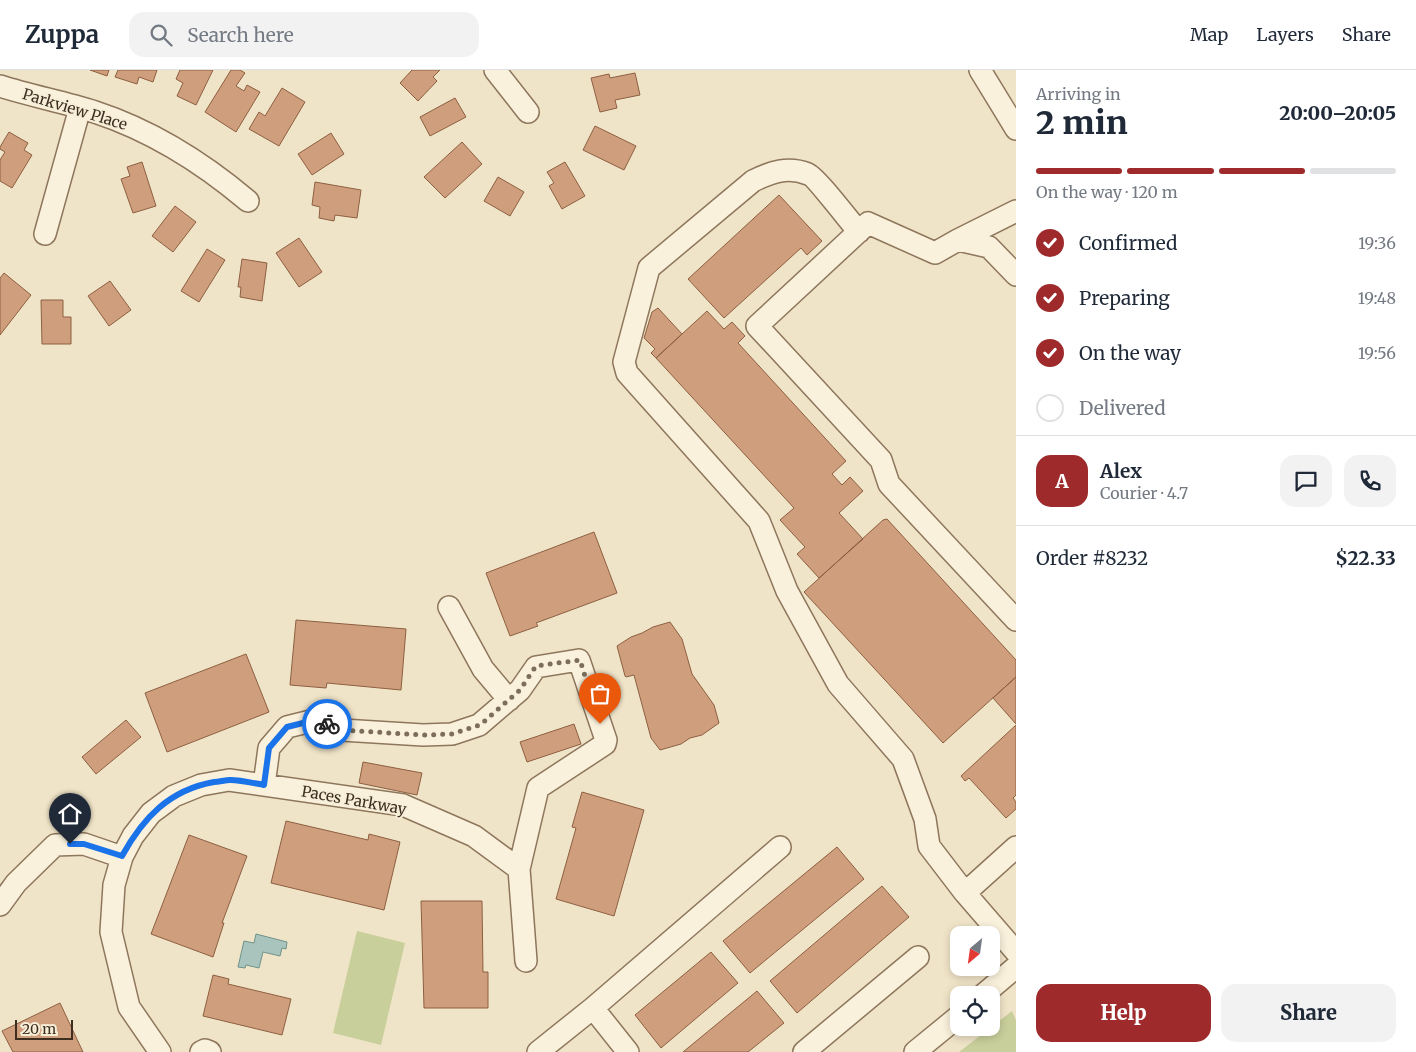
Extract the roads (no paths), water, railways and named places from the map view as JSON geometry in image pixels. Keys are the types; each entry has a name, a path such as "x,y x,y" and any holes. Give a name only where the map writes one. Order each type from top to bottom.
{"street":[{"path":"495,70 528,112"},
{"path":"980,70 1016,129"},
{"name":"Parkview Place","path":"0,86 96,112 144,131 170,144 218,176 248,201"},
{"path":"45,234 80,108"},
{"path":"859,232 810,174 787,169 770,173 753,181 649,268 624,368 759,521 787,591 838,684 903,759 925,819 929,846 965,893 1016,952"},
{"path":"1016,211 935,253 868,223 757,326 881,460 889,484 1016,620"},
{"path":"958,240 989,247 1016,274"},
{"path":"449,607 483,669 509,700"},
{"path":"264,785 269,748 287,727 315,720 342,730 423,735 452,734 480,725 520,690 536,666 580,660 606,740 605,744 538,788 519,869 526,961"},
{"name":"Paces Parkway","path":"160,1052 129,1007 111,932 114,885 122,856 133,836 151,813 174,796 201,785 229,780 403,805 474,836 519,869"},
{"path":"0,905 16,883 55,845 84,844 122,856"},
{"path":"538,1052 593,1008 780,847"},
{"path":"965,893 1016,847"},
{"path":"804,1052 918,957"},
{"path":"994,986 1016,967"},
{"path":"593,1008 628,1052"},
{"path":"916,1052 950,1024"},
{"path":"201,1052 205,1050 210,1052"}],"water":[{"path":"256,934 287,942 286,949 282,948 280,956 263,952 259,968 246,965 245,968 238,967 244,941 254,943"}]}
